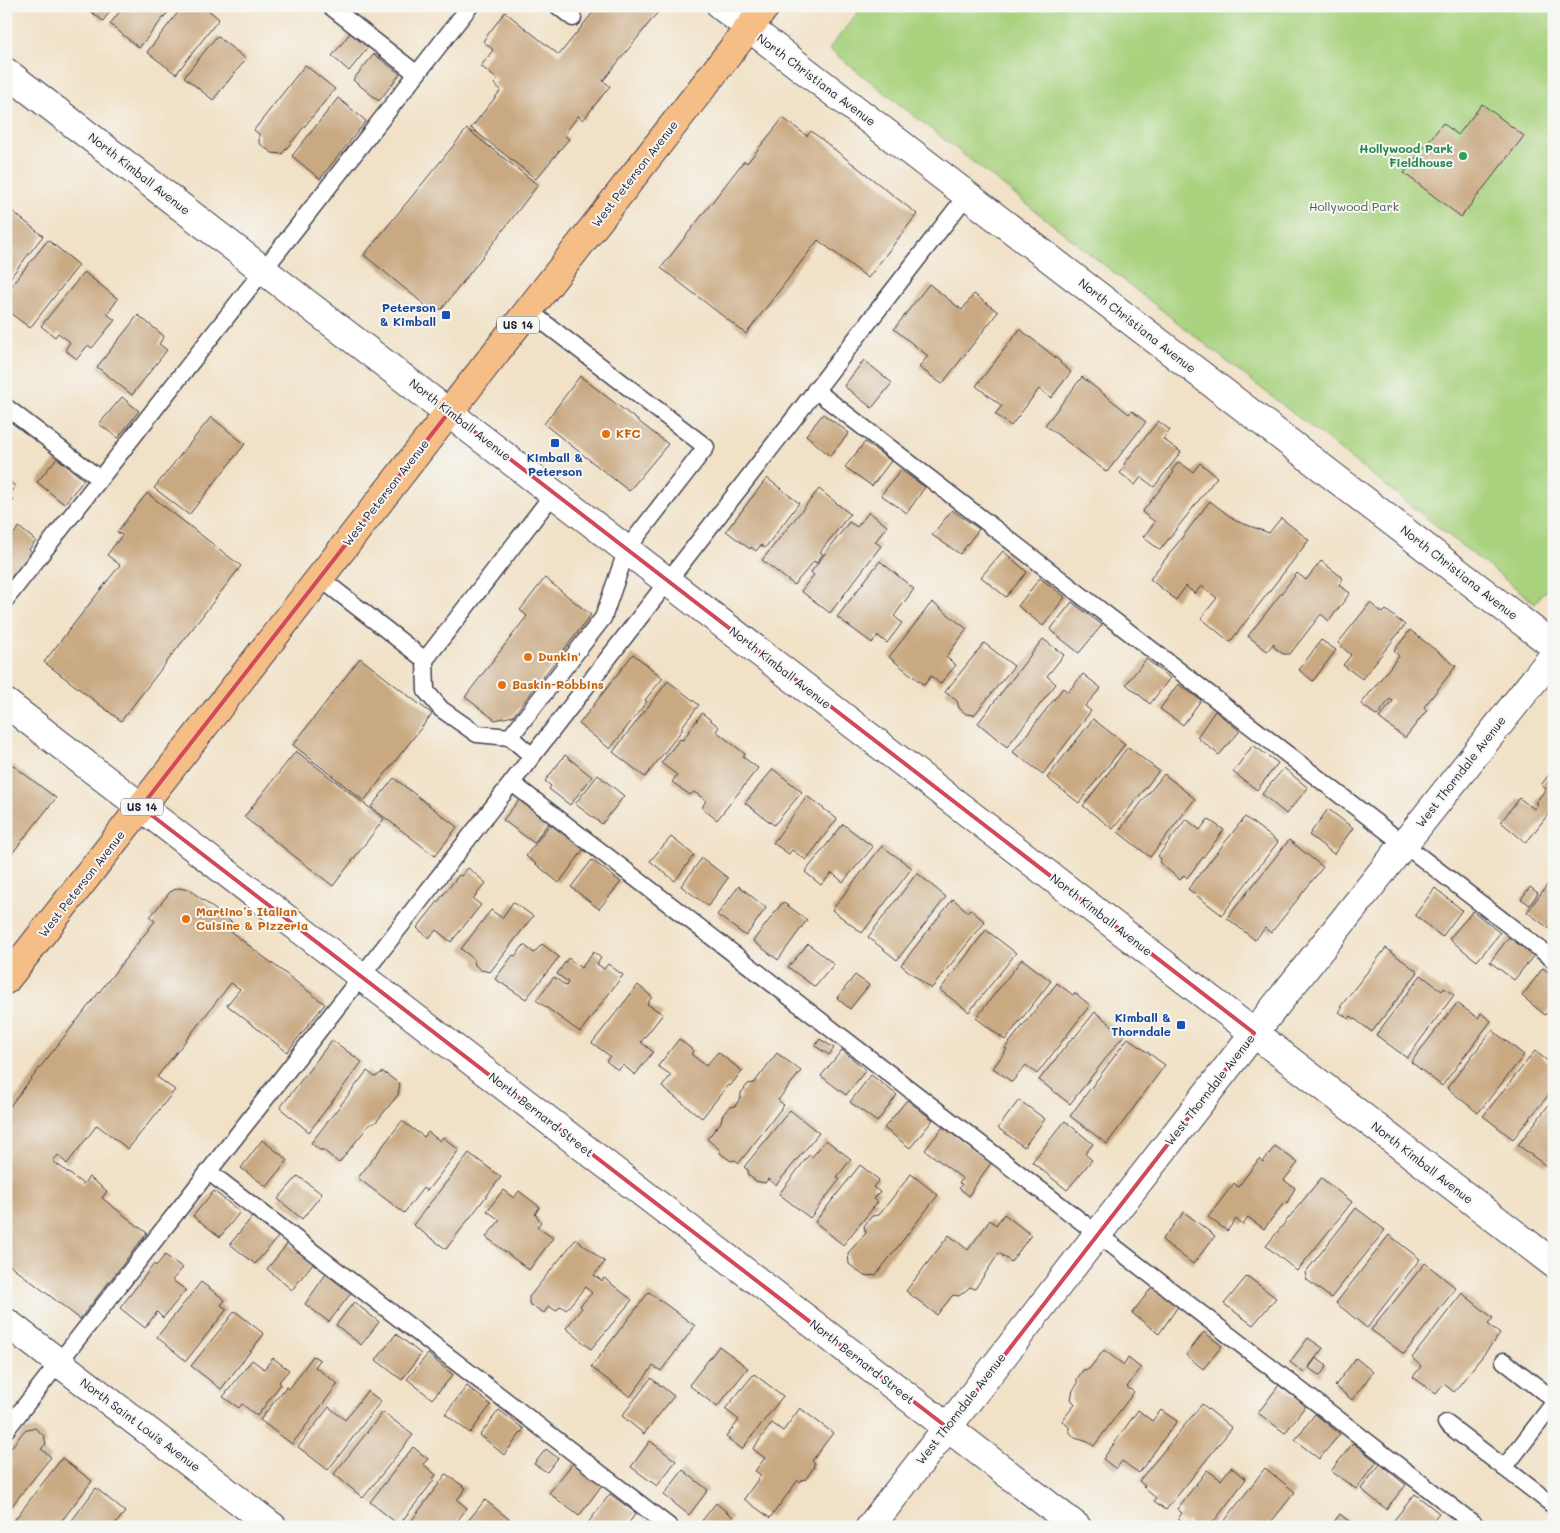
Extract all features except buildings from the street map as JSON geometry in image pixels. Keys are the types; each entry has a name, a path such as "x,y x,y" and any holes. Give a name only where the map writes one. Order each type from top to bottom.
{"main road":[{"name":"West Peterson Avenue","path":"6,980 766,6"}],"street":[{"name":"North Christiana Avenue","path":"722,6 748,28 1554,646"},
{"name":"North Kimball Avenue","path":"6,72 1554,1264"},
{"name":"West Thorndale Avenue","path":"870,1527 1254,1033 1554,655"},
{"name":"North Bernard Street","path":"6,703 1077,1527"},
{"name":"North Saint Louis Avenue","path":"6,1322 273,1527"}],"lane":[{"path":"330,6 417,74"},
{"path":"6,599 470,6"},
{"path":"558,6 574,18"},
{"path":"6,1430 209,1172 967,195"},
{"path":"510,737 602,618 627,549 706,447 529,311"},
{"path":"816,390 1554,960"},
{"path":"6,407 100,479"},
{"path":"532,756 510,737 477,734 441,708 426,691 425,660 554,493"},
{"path":"320,578 425,660"},
{"path":"512,782 1478,1527"},
{"path":"209,1172 670,1527"},
{"path":"1504,1361 1554,1402 1504,1468"},
{"path":"1446,1423 1554,1506"}],"highlighted area":[{"path":"449,412 1254,1033 948,1428 141,807"}],"green space":[{"name":"Hollywood Park","path":"863,6 1554,6 1554,580 1535,603 829,49"}],"place":[{"name":"Hollywood Park Fieldhouse","path":"1463,156"},
{"name":"Peterson & Kimball","path":"446,315"},
{"name":"KFC","path":"606,434"},
{"name":"Kimball & Peterson","path":"555,443"},
{"name":"Dunkin'","path":"528,657"},
{"name":"Baskin-Robbins","path":"502,685"},
{"name":"Martino’s Italian Cuisine & Pizzeria","path":"186,919"},
{"name":"Kimball & Thorndale","path":"1181,1025"}]}
